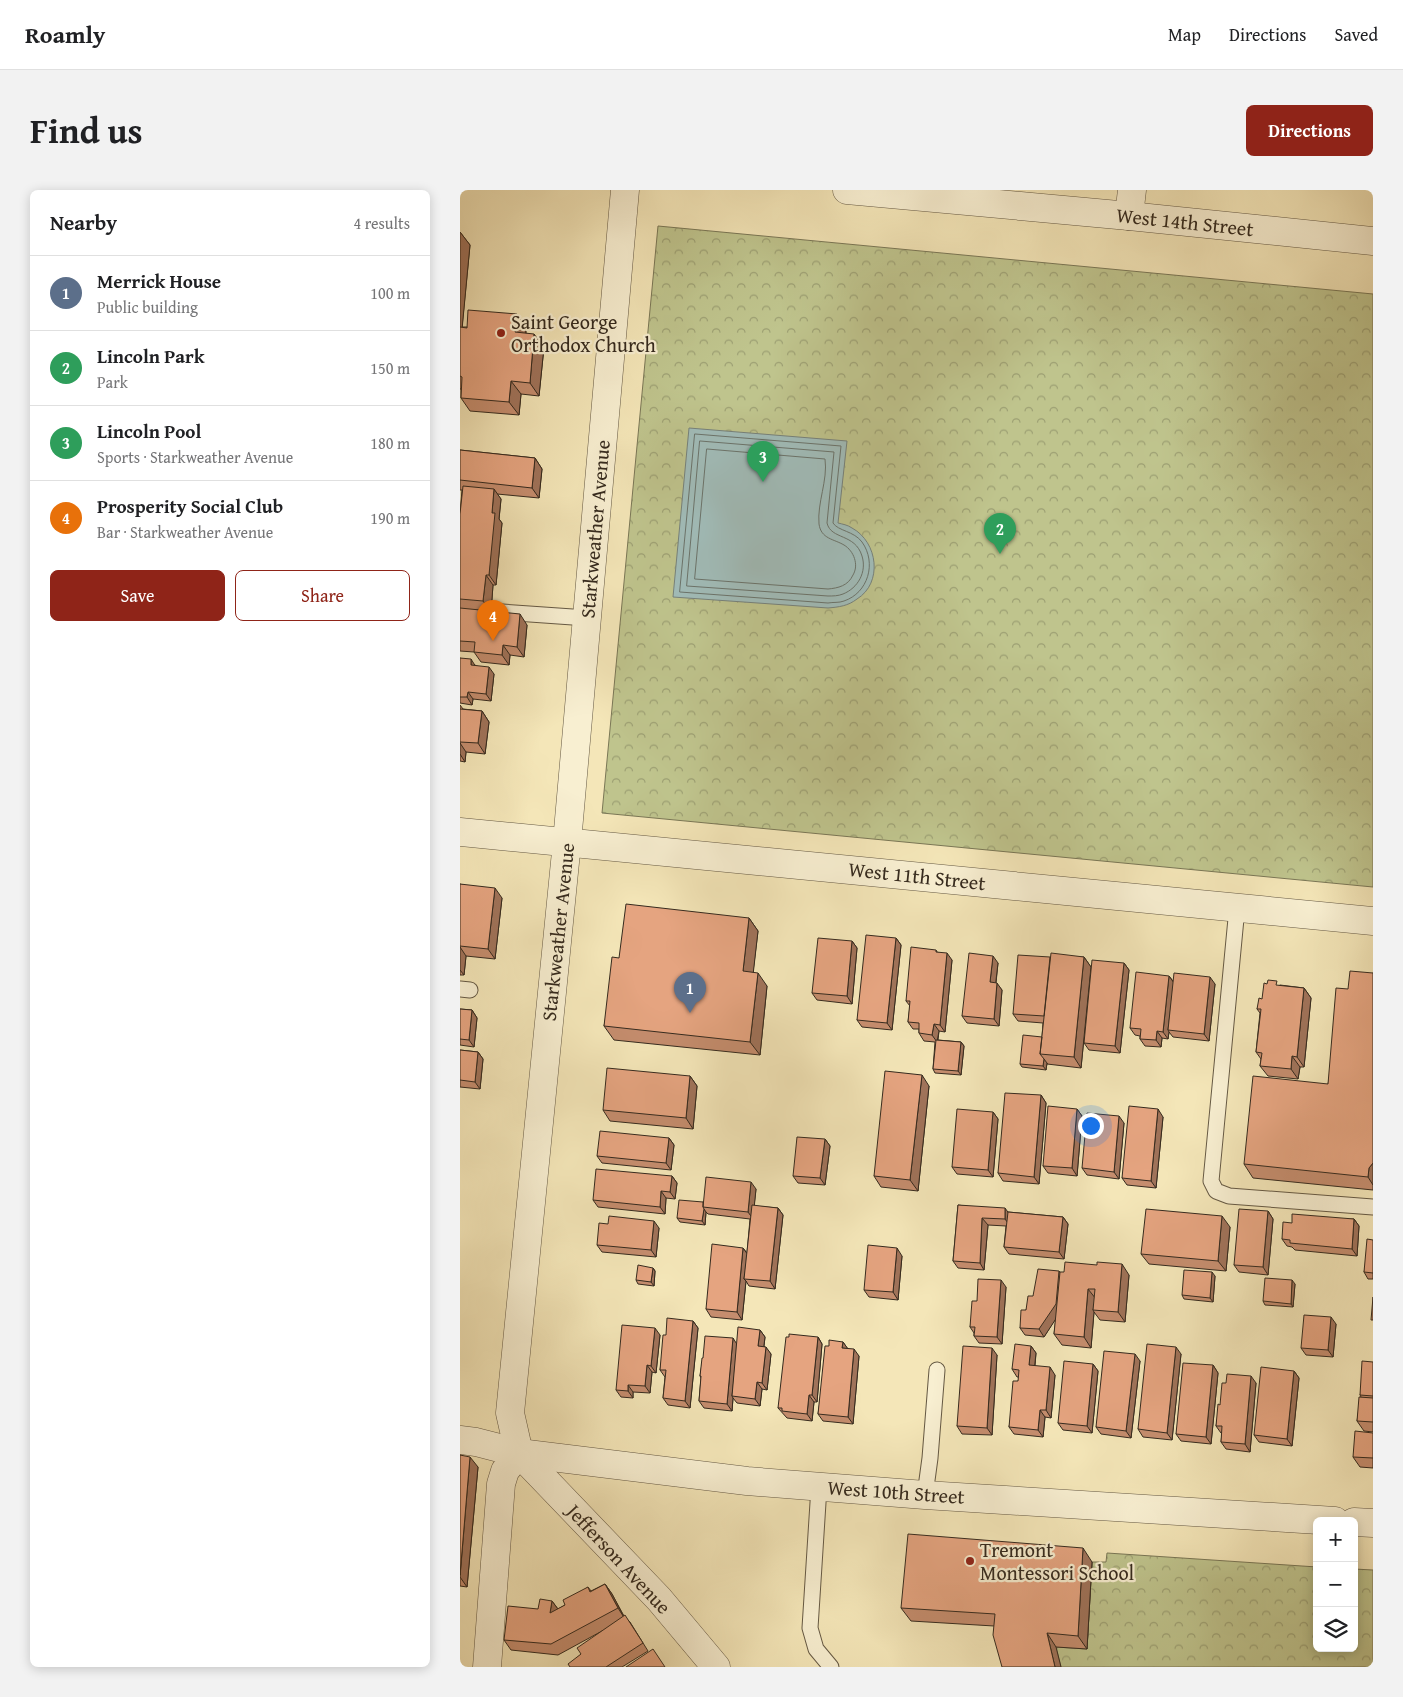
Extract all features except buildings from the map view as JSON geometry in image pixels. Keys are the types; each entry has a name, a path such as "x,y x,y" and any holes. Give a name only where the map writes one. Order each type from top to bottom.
{"street":[{"name":"Starkweather Avenue","path":"520,1453 510,1413 511,1392 567,842 625,190"},
{"name":"West 14th Street","path":"847,190 1130,203 1373,241"},
{"name":"West 11th Street","path":"460,832 1373,921"},
{"name":"West 10th Street","path":"460,1440 520,1453 747,1481 925,1495 1313,1520"},
{"path":"486,1667 501,1484 505,1472 520,1453"},
{"name":"Jefferson Avenue","path":"520,1453 659,1599 716,1667"},
{"path":"1358,1522 1373,1523"}],"lane":[{"path":"460,609 587,618"},
{"path":"1237,908 1211,1181 1216,1191 1229,1196 1373,1207"},
{"path":"925,1495 937,1370"},
{"path":"819,1487 810,1628 816,1649 831,1667"}],"green space":[{"path":"658,226 1373,294 1373,887 602,813"},
{"path":"1107,1553 1313,1567 1313,1652 1358,1652 1358,1569 1373,1570 1373,1667 1061,1667 1056,1647 1087,1649 1092,1562 1106,1562"}],"water":[{"path":"689,428 847,441 838,523 849,526 861,534 872,552 874,573 871,583 865,592 850,603 840,607 828,608 673,597"}],"place":[{"name":"Saint George Orthodox Church","path":"501,333"},
{"name":"Lincoln Pool","path":"763,482"},
{"name":"Lincoln Park","path":"1000,554"},
{"name":"Prosperity Social Club","path":"493,641"},
{"name":"Merrick House","path":"690,1013"},
{"name":"Tremont Montessori School","path":"970,1561"}]}
